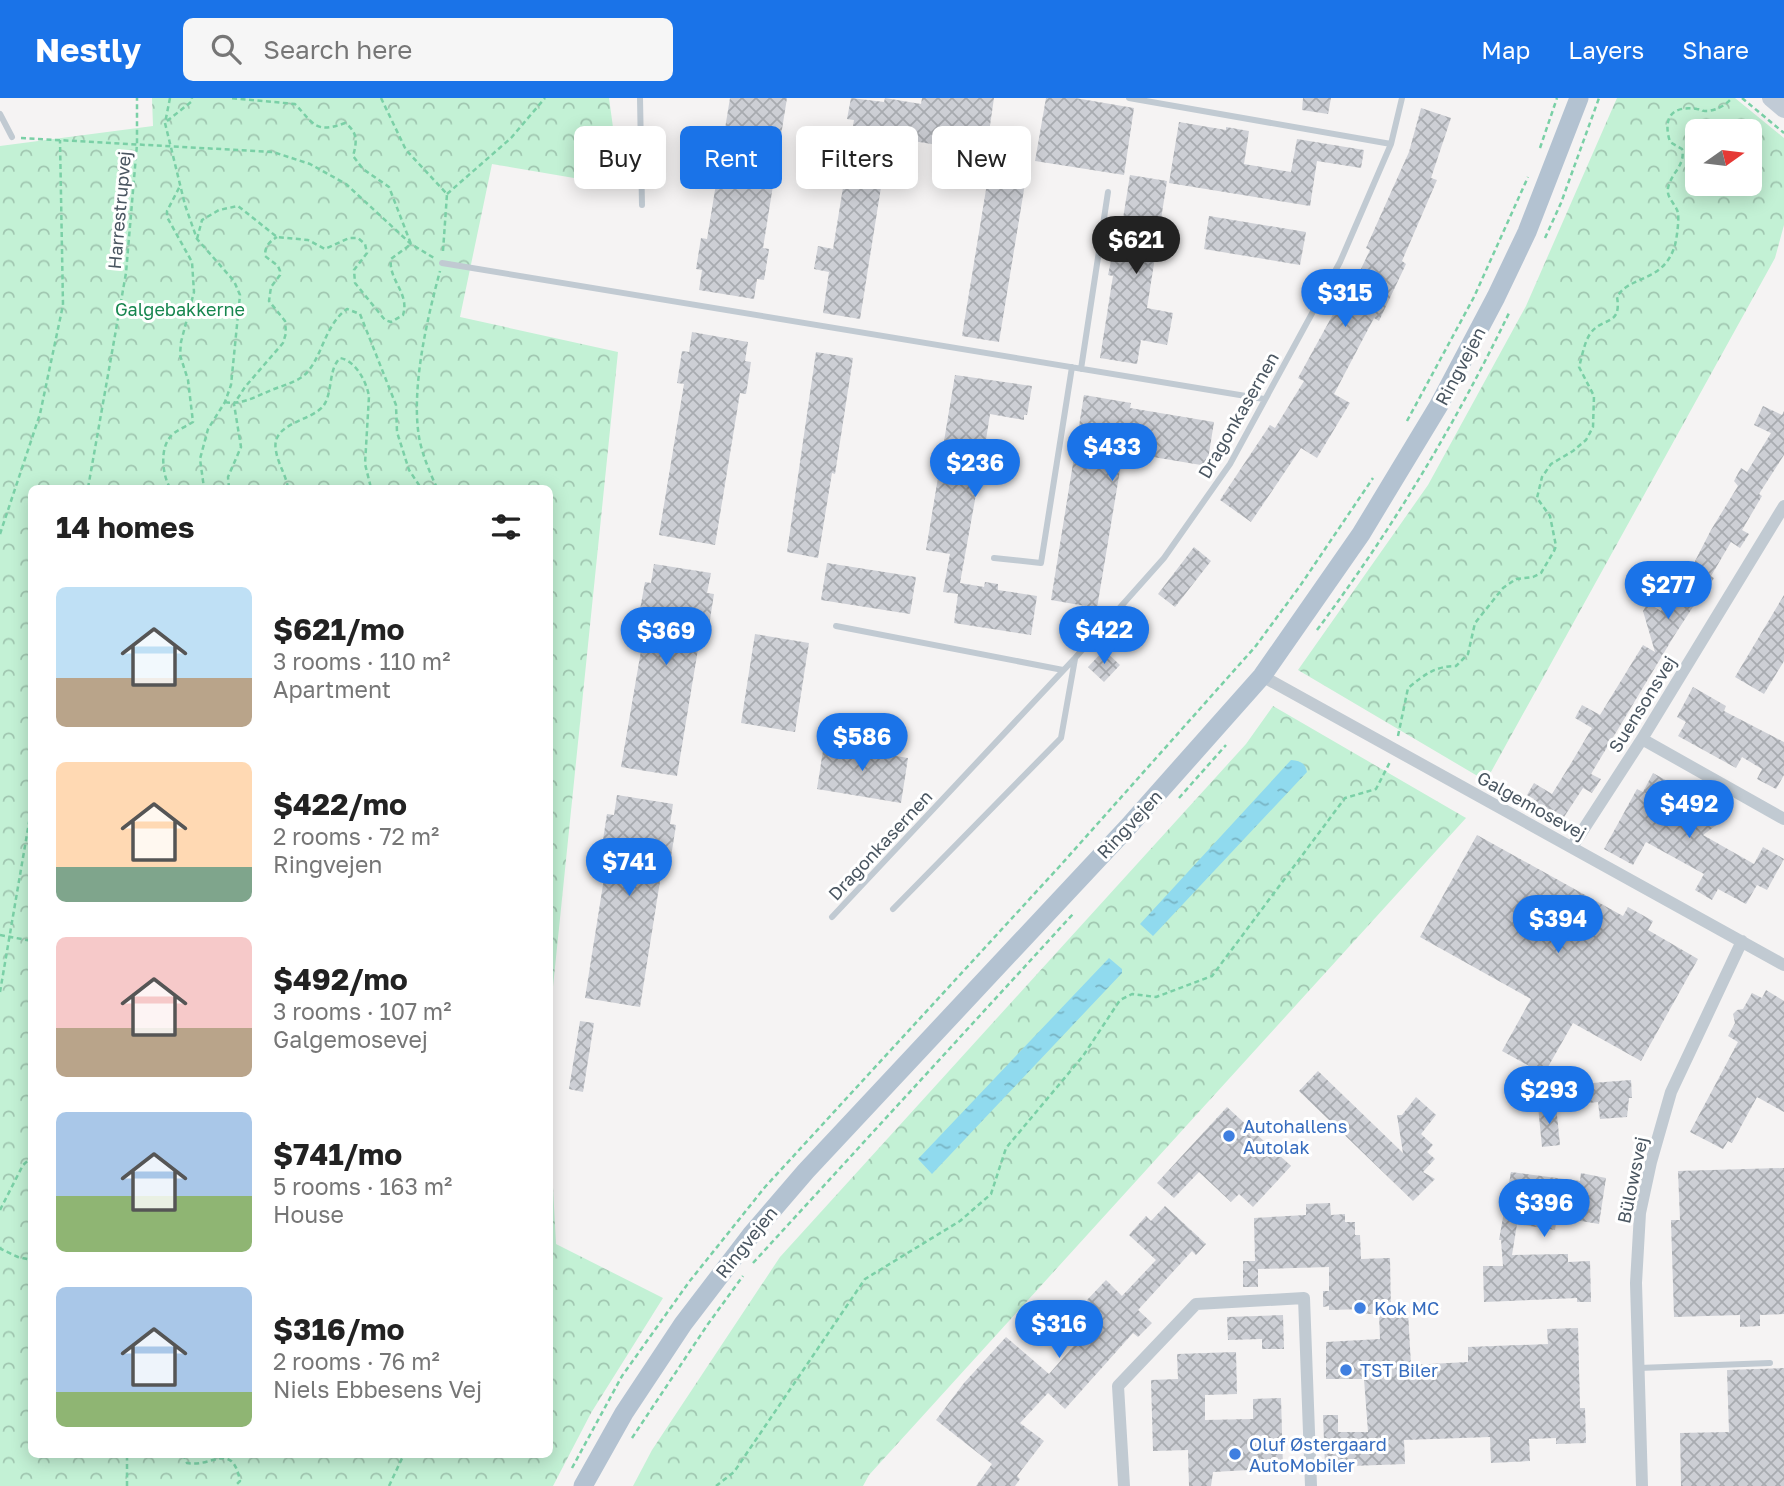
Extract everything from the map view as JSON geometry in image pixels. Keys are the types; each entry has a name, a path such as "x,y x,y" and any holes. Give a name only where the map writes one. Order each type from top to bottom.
{"main road":[{"name":"Ringvejen","path":"575,1481 683,1324 767,1216 861,1111 1127,828 1262,676 1361,534 1445,394 1527,232 1579,98"}],"street":[{"path":"1771,98 1784,109"},
{"name":"Suensonsvej","path":"1572,847 1642,739 1784,506"},
{"name":"Galgemosevej","path":"1262,676 1784,965"},
{"path":"1642,739 1784,819"},
{"name":"Bülowsvej","path":"1642,1486 1636,1283 1640,1213 1671,1092 1742,941"},
{"path":"1124,1486 1118,1386 1196,1304 1304,1298 1311,1486"}],"lane":[{"path":"640,98 642,205"},
{"path":"1129,98 1391,144"},
{"name":"Dragonkasernen","path":"832,917 1075,658 1164,558 1230,464 1340,262 1391,144 1402,98"},
{"path":"0,114 12,137"},
{"path":"1081,369 1108,192"},
{"path":"442,263 1264,399"},
{"path":"994,558 1041,563 1072,367"},
{"path":"836,626 1063,670"},
{"path":"893,909 1061,738 1075,658"},
{"path":"1639,1368 1770,1363"}],"path":[{"name":"Harrestrupvej","path":"89,485 126,273 137,144 137,98"},
{"path":"170,98 165,123 180,186 197,239 234,281 240,295 231,385 225,402 208,429 200,459 204,485"},
{"path":"165,123 191,102 192,98"},
{"path":"230,98 295,104 316,126 328,130 345,123 352,128 357,140 353,156 363,169 389,187 411,244"},
{"path":"381,98 406,150 447,194"},
{"path":"436,485 419,438 417,393 430,306 442,263 447,194 511,138 545,98"},
{"path":"1537,154 1558,98"},
{"path":"716,1486 734,1472 865,1279 960,1221 991,1194 1006,1148 1083,1056 1120,1000 1132,994 1156,997 1212,976 1345,798 1376,789 1395,750 1408,688 1428,672 1440,667 1456,666 1468,654 1475,623 1503,588 1516,579 1541,573 1556,546 1550,516 1537,498 1542,477 1551,464 1586,440 1593,427 1594,396 1579,367 1589,336 1616,317 1619,310 1617,297 1621,289 1653,276 1662,267 1674,246 1678,212 1668,196 1668,188 1684,159 1684,153 1670,142 1666,122 1669,116 1684,109 1710,111 1732,98"},
{"path":"1742,98 1784,133"},
{"path":"12,137 273,152 310,164 346,184 411,244 442,263"},
{"path":"0,534 40,414 63,305 60,140"},
{"path":"1402,430 1474,297 1528,177"},
{"path":"168,485 164,478 164,450 171,436 193,422 188,380 180,355 194,292 192,262 167,218 167,211 180,186"},
{"path":"197,239 202,220 219,210 238,206 277,237 308,240 325,249 349,238 358,238 365,244 366,253 354,270 355,283 385,320 391,322 403,315 406,306 402,291 390,270 391,259 411,244"},
{"path":"229,485 228,477 240,447 234,404 283,343 286,333 285,321 269,302 271,287 280,271 278,266 265,256 265,250 269,242 277,237"},
{"path":"225,402 234,404 303,376 313,362 335,317 346,309 360,314 396,405 397,432 409,470 419,485"},
{"path":"287,485 275,444 282,430 320,411 327,401 335,363 340,358 353,364 367,385 369,396 365,464 370,485"},
{"path":"575,1481 622,1376 689,1282 765,1186 1069,856 1255,648 1373,478"},
{"path":"0,992 28,827"},
{"path":"0,935 28,941"},
{"path":"0,1210 23,1165 28,1161"},
{"path":"0,1247 1,1250 28,1259"},
{"path":"127,1458 127,1486"},
{"path":"185,1458 187,1463 198,1465 214,1458"},
{"path":"223,1458 230,1459 237,1466 240,1481 235,1486"},
{"path":"389,1486 402,1458"}],"green space":[{"name":"Galgebakkerne","path":"152,98 609,98 613,126 574,126 574,178 492,164 460,317 618,352 553,987 553,485 28,485 28,1458 553,1458 553,1187 556,1244 663,1298 591,1413 553,1486 0,1486 0,146 153,126"},
{"path":"1617,98 1735,98 1761,119 1685,119 1685,196 1762,196 1762,120 1784,138 1784,225 1775,258 1486,781 1298,670 1428,485 1526,306"},
{"path":"1273,706 1466,818 869,1475 863,1486 633,1486 652,1450 780,1257 1246,744"}],"water":[{"path":"1291,760 1302,763 1307,772 1153,936 1140,924"},
{"path":"1109,958 1122,969 1122,973 932,1174 918,1159"}],"building":[{"path":"730,98 787,98 782,129 782,126 725,126"},
{"path":"851,98 884,102 885,98 921,104 922,98 994,98 990,126 932,126 932,144 918,142 918,126 853,126 854,120 847,119"},
{"path":"1046,98 1075,98 1134,108 1124,175 1035,161"},
{"path":"1303,98 1331,98 1328,114 1302,110"},
{"path":"1421,108 1451,118 1431,178 1437,180 1402,261 1406,264 1379,321 1374,318 1334,394 1350,403 1317,458 1301,448 1251,522 1220,500 1270,425 1275,428 1304,381 1298,378 1342,298 1346,300 1370,250 1366,248 1409,152"},
{"path":"1179,122 1249,131 1244,164 1291,172 1297,139 1364,150 1361,168 1317,161 1310,206 1169,183"},
{"path":"1130,175 1167,181 1147,308 1173,313 1167,345 1141,340 1137,364 1100,358 1113,276 1108,275 1111,261 1116,262"},
{"path":"715,189 772,189 763,248 769,249 764,280 757,279 754,299 699,290 702,270 696,269 701,238 707,239"},
{"path":"843,189 881,189 860,319 823,313 829,272 814,269 818,246 833,249"},
{"path":"986,189 1024,189 999,342 962,336"},
{"path":"1209,216 1306,232 1300,265 1204,249"},
{"path":"692,332 748,342 745,361 751,362 746,394 740,393 715,545 659,535 684,384 677,383 682,351 689,352"},
{"path":"816,352 853,358 835,474 832,473 818,558 787,552"},
{"path":"955,375 1032,386 1024,420 990,414 985,446 1015,450 1012,466 982,461 960,583 984,587 985,582 998,584 998,590 1037,596 1031,635 954,623 958,594 943,592 950,554 926,550"},
{"path":"1084,395 1131,403 1130,408 1214,422 1207,466 1123,452 1097,608 1051,600"},
{"path":"1763,406 1782,415 1784,411 1784,455 1759,494 1762,496 1742,530 1749,534 1740,548 1731,542 1711,576 1714,578 1703,597 1700,596 1674,636 1591,774 1601,779 1592,793 1583,788 1564,817 1553,810 1551,813 1527,795 1534,783 1552,794 1570,765 1592,728 1575,718 1582,705 1600,715 1643,645 1655,652 1643,611 1648,603 1661,611 1672,592 1673,584 1682,578 1691,564 1693,565 1738,486 1734,481 1741,468 1747,472 1771,433 1754,425"},
{"path":"1194,547 1211,561 1175,607 1158,594"},
{"path":"827,563 916,577 910,614 821,600"},
{"path":"654,564 711,573 707,593 714,594 709,626 702,625 677,776 621,767 647,616 639,615 645,582 651,583"},
{"path":"1784,595 1784,661 1764,694 1735,677"},
{"path":"755,634 809,643 795,732 741,723"},
{"path":"1104,650 1120,665 1104,682 1088,667"},
{"path":"1693,687 1726,706 1724,711 1784,742 1784,775 1776,789 1757,779 1762,769 1742,757 1736,768 1678,736 1686,722 1677,717"},
{"path":"824,744 908,758 901,803 817,789"},
{"path":"1653,773 1712,806 1723,820 1703,835 1754,864 1763,847 1784,859 1767,890 1757,885 1746,904 1718,889 1712,900 1695,890 1704,874 1646,842 1633,865 1604,849 1637,789 1643,792"},
{"path":"617,795 673,804 670,824 676,825 671,857 664,856 640,1007 585,998 609,847 602,846 607,814 614,815"},
{"path":"1477,835 1623,916 1628,907 1653,921 1648,930 1698,959 1641,1061 1573,1023 1544,1074 1502,1051 1531,999 1420,937"},
{"path":"1766,990 1784,1001 1784,1112 1757,1097 1732,1143 1728,1141 1723,1149 1690,1132 1738,1042 1728,1036 1735,1023 1733,1014 1743,1009 1752,993 1762,998"},
{"path":"580,1021 594,1023 583,1092 569,1089"},
{"path":"1318,1071 1403,1153 1397,1115 1402,1115 1416,1097 1436,1115 1421,1134 1433,1145 1427,1152 1435,1159 1423,1172 1435,1179 1413,1201 1299,1091"},
{"path":"1631,1080 1632,1098 1629,1098 1627,1117 1600,1119 1598,1102 1568,1105 1566,1085"},
{"path":"1556,1105 1560,1145 1542,1147 1538,1106"},
{"name":"Autohallens Autolak","path":"1227,1107 1291,1166 1253,1207 1239,1194 1231,1202 1199,1172 1174,1198 1157,1183"},
{"path":"1784,1168 1784,1314 1760,1315 1760,1326 1740,1327 1740,1315 1674,1317 1671,1220 1680,1220 1678,1171"},
{"path":"1511,1172 1580,1181 1581,1173 1606,1178 1599,1224 1557,1217 1555,1230 1517,1224 1512,1255 1568,1254 1568,1262 1590,1261 1591,1302 1577,1302 1577,1298 1484,1302 1483,1266 1503,1266 1499,1240"},
{"path":"1330,1203 1331,1215 1345,1214 1345,1222 1355,1222 1355,1235 1360,1235 1361,1259 1390,1258 1391,1314 1408,1313 1411,1365 1468,1362 1468,1347 1548,1344 1547,1329 1578,1328 1580,1408 1585,1408 1586,1443 1556,1444 1556,1438 1529,1439 1530,1461 1491,1463 1490,1437 1404,1440 1405,1464 1325,1467 1323,1415 1338,1415 1338,1432 1368,1432 1364,1379 1326,1379 1326,1342 1380,1339 1379,1314 1365,1314 1364,1309 1329,1310 1329,1306 1323,1307 1323,1291 1329,1291 1329,1267 1258,1269 1258,1287 1243,1287 1243,1261 1255,1261 1254,1218 1306,1215 1306,1204"},
{"path":"1165,1206 1206,1244 1196,1255 1192,1251 1138,1310 1152,1323 1138,1337 1133,1333 1065,1409 1048,1393 1020,1423 1044,1441 1017,1476 1020,1479 1015,1486 976,1486 992,1464 936,1420 964,1383 1006,1337 1049,1374 1078,1341 1071,1334 1095,1308 1087,1300 1106,1280 1122,1296 1156,1260 1129,1235 1146,1216 1151,1221"},
{"path":"1283,1315 1284,1349 1262,1349 1262,1339 1228,1340 1227,1317"},
{"path":"1236,1352 1237,1394 1205,1395 1205,1420 1253,1419 1253,1399 1281,1398 1283,1468 1213,1472 1211,1486 1189,1486 1188,1450 1153,1451 1151,1380 1178,1379 1177,1354"},
{"path":"1784,1368 1784,1486 1681,1486 1680,1433 1729,1432 1727,1370"}],"place":[{"name":"Autohallens Autolak","path":"1229,1136"},
{"name":"Kok MC","path":"1360,1308"},
{"name":"TST Biler","path":"1346,1370"},
{"name":"Oluf Østergaard AutoMobiler","path":"1235,1454"}]}
